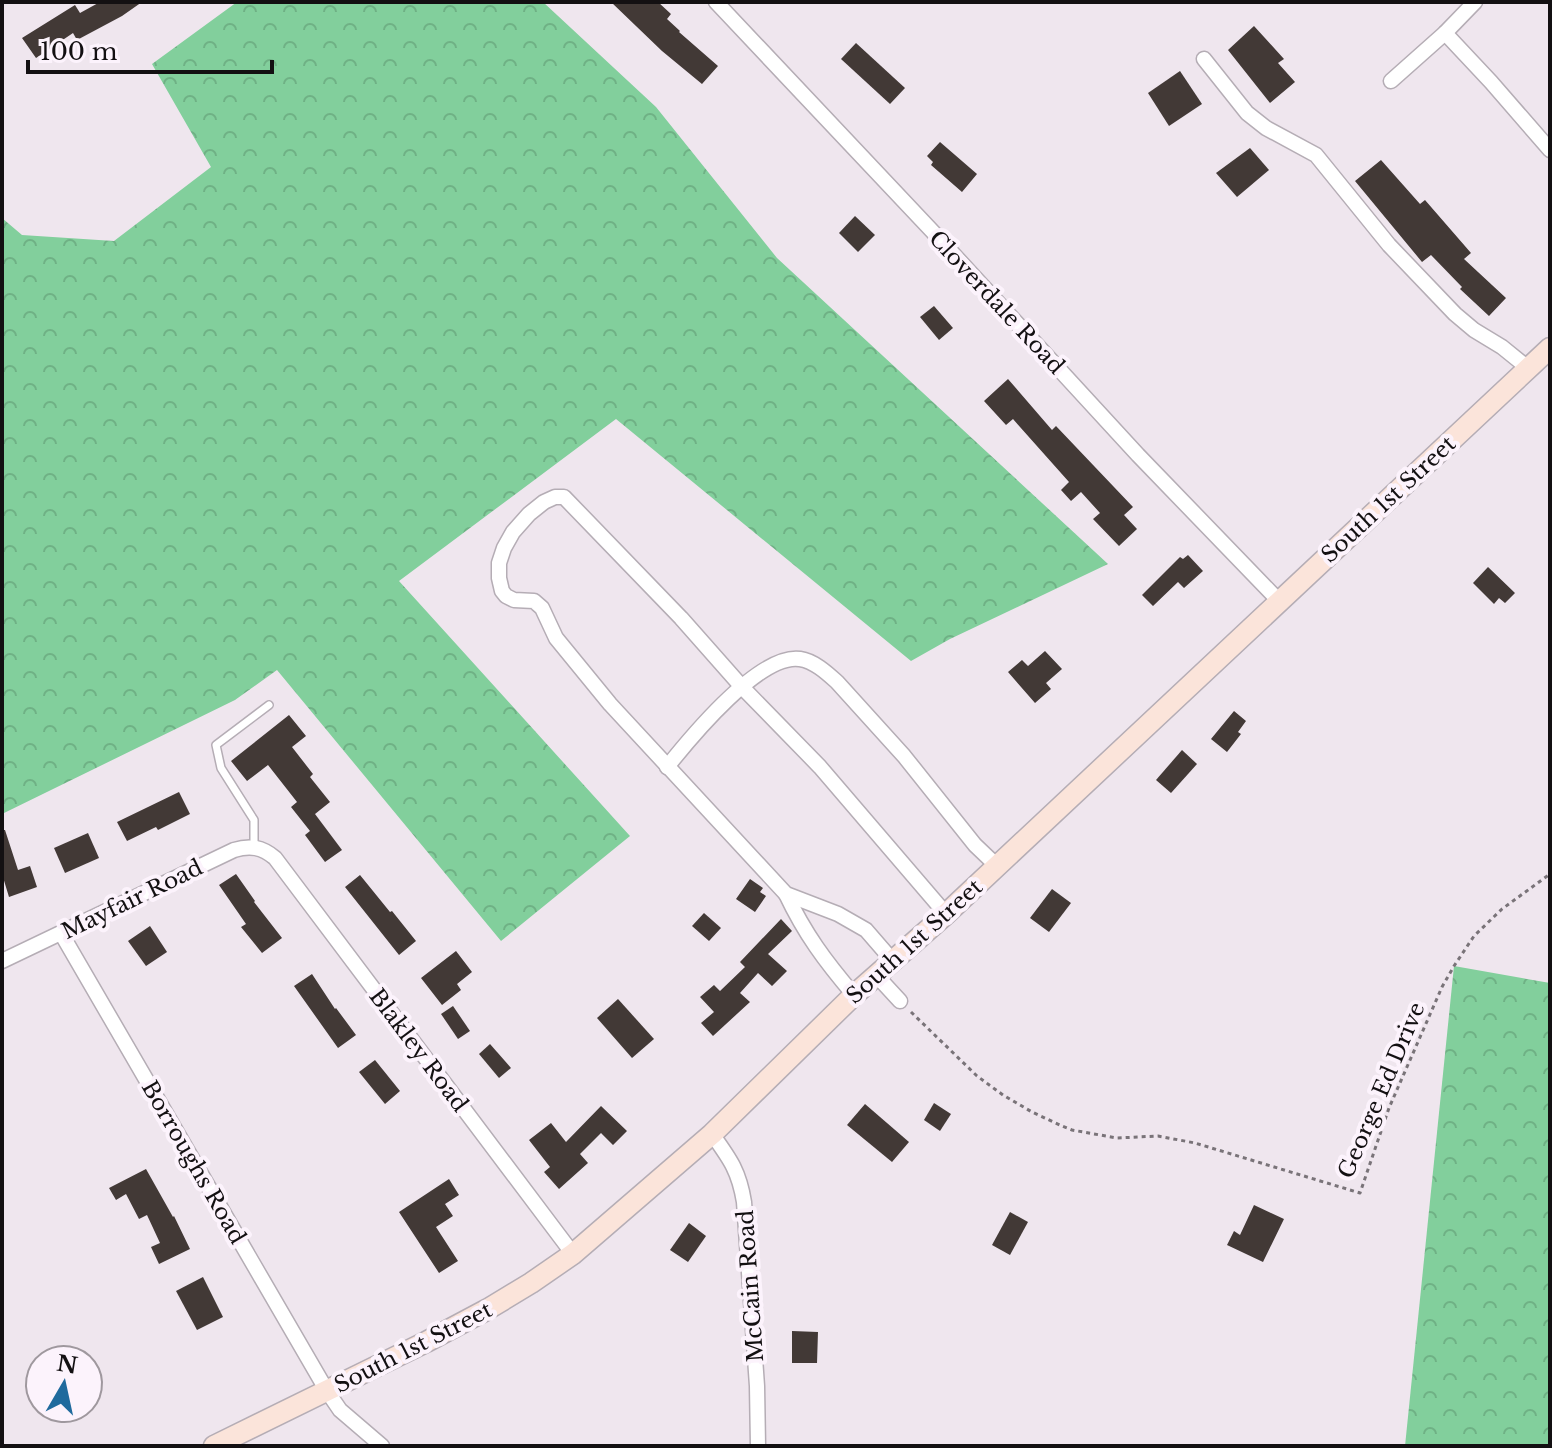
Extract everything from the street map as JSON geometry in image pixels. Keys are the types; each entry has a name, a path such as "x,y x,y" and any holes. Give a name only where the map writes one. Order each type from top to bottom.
{"main road":[{"name":"South 1st Street","path":"214,1446 488,1309 573,1254 712,1134 854,995 946,914 1550,348"}],"street":[{"name":"Cloverdale Road","path":"716,2 1138,455 1279,601"},
{"path":"1391,81 1475,2"},
{"path":"1445,33 1550,150"},
{"path":"1204,59 1247,113 1266,128 1316,155 1389,245 1455,314 1528,368"},
{"path":"854,995 815,947 786,894 573,661 556,638 542,608 534,601 514,600 502,591 499,563 504,548 529,514 544,502 564,497 820,767 946,914"},
{"path":"667,767 712,715 742,687 768,667 798,658 826,672 904,756 957,823 997,866"},
{"name":"Mayfair Road","path":"2,961 234,850 259,848"},
{"name":"Blakley Road","path":"259,848 275,858 573,1254"},
{"path":"786,894 838,914 866,930 892,960"},
{"name":"Borroughs Road","path":"61,933 327,1391 340,1410 382,1446"},
{"path":"876,975 900,1001"},
{"name":"McCain Road","path":"712,1134 740,1180 744,1202 757,1386 758,1446"}],"lane":[{"path":"259,848 254,820 221,768 216,745 269,705"}],"path":[{"name":"George Ed Drive","path":"900,1001 977,1076 1003,1095 1062,1126 1117,1138 1158,1136 1195,1143 1360,1193 1389,1108 1454,966 1474,936 1502,909 1550,874"}],"green space":[{"path":"237,2 543,2 656,107 777,258 1108,564 950,639 911,661 616,419 399,581 630,836 501,941 277,670 235,700 2,814 2,218 22,235 114,241 211,167 152,64"},
{"path":"1454,966 1550,983 1550,1446 1405,1446"}],"building":[{"path":"100,2 142,2 77,40 73,33 36,58 22,38 75,5 80,13"},
{"path":"611,2 658,2 671,14 667,19 679,32 718,66 702,84"},
{"path":"1254,26 1284,59 1278,63 1295,82 1270,103 1228,50"},
{"path":"856,43 905,88 890,104 841,59"},
{"path":"1180,71 1202,104 1169,126 1148,93"},
{"path":"940,142 977,174 962,192 931,165 933,162 927,156"},
{"path":"1250,148 1269,170 1237,197 1216,173"},
{"path":"1381,160 1420,204 1425,200 1471,253 1464,259 1506,298 1489,316 1460,289 1462,287 1431,255 1422,262 1355,181"},
{"path":"855,216 875,235 858,252 839,233"},
{"path":"934,306 953,328 939,340 920,317"},
{"path":"1008,379 1052,430 1056,426 1133,507 1124,515 1137,529 1119,546 1093,519 1100,513 1081,492 1071,501 1061,490 1069,482 1013,419 1006,425 984,401"},
{"path":"1188,555 1203,571 1184,588 1178,582 1153,606 1142,595 1180,557 1183,559"},
{"path":"1488,567 1515,593 1505,603 1499,598 1494,604 1473,583"},
{"path":"1045,651 1062,669 1046,683 1051,689 1035,703 1008,672 1022,660 1028,666"},
{"path":"1234,711 1246,721 1238,732 1241,734 1227,752 1211,739"},
{"path":"289,715 306,736 292,747 330,802 315,814 342,850 325,862 305,835 310,831 291,807 297,802 268,765 247,781 231,761"},
{"path":"1182,750 1197,764 1171,793 1156,780"},
{"path":"179,792 190,814 127,841 117,822"},
{"path":"2,830 5,830 18,870 30,866 37,887 9,897 2,874"},
{"path":"88,833 99,858 65,873 54,848"},
{"path":"236,874 282,938 262,953 241,927 246,924 219,885"},
{"path":"360,875 416,941 399,955 345,887"},
{"path":"750,879 763,888 760,892 766,896 755,912 736,899"},
{"path":"1052,889 1071,903 1049,932 1030,918"},
{"path":"704,913 721,928 709,941 692,926"},
{"path":"781,919 792,931 768,954 787,971 772,986 758,973 740,993 750,1002 713,1036 701,1023 714,1012 700,997 714,985 720,991 745,967 740,962"},
{"path":"150,926 167,952 146,966 128,941"},
{"path":"456,951 472,972 457,984 461,990 442,1005 421,978"},
{"path":"312,974 356,1035 338,1048 294,986"},
{"path":"618,999 654,1039 632,1058 597,1018"},
{"path":"453,1006 470,1031 458,1039 441,1014"},
{"path":"490,1044 511,1068 499,1078 479,1054"},
{"path":"375,1060 400,1091 385,1104 359,1072"},
{"path":"934,1103 951,1114 940,1131 924,1120"},
{"path":"865,1104 909,1142 892,1162 847,1125"},
{"path":"601,1106 627,1131 613,1145 601,1133 580,1154 588,1163 559,1189 544,1172 550,1167 529,1140 551,1123 566,1142"},
{"path":"146,1169 190,1249 159,1264 151,1247 160,1243 147,1215 139,1219 126,1194 116,1200 109,1188"},
{"path":"449,1179 459,1195 445,1204 453,1216 436,1227 458,1261 439,1273 399,1212"},
{"path":"1254,1205 1284,1219 1263,1262 1227,1245 1234,1231 1240,1235"},
{"path":"1010,1212 1028,1222 1010,1255 992,1245"},
{"path":"689,1223 706,1236 688,1262 670,1250"},
{"path":"203,1277 223,1317 197,1330 176,1291"},
{"path":"792,1331 818,1332 817,1363 792,1363"}]}
